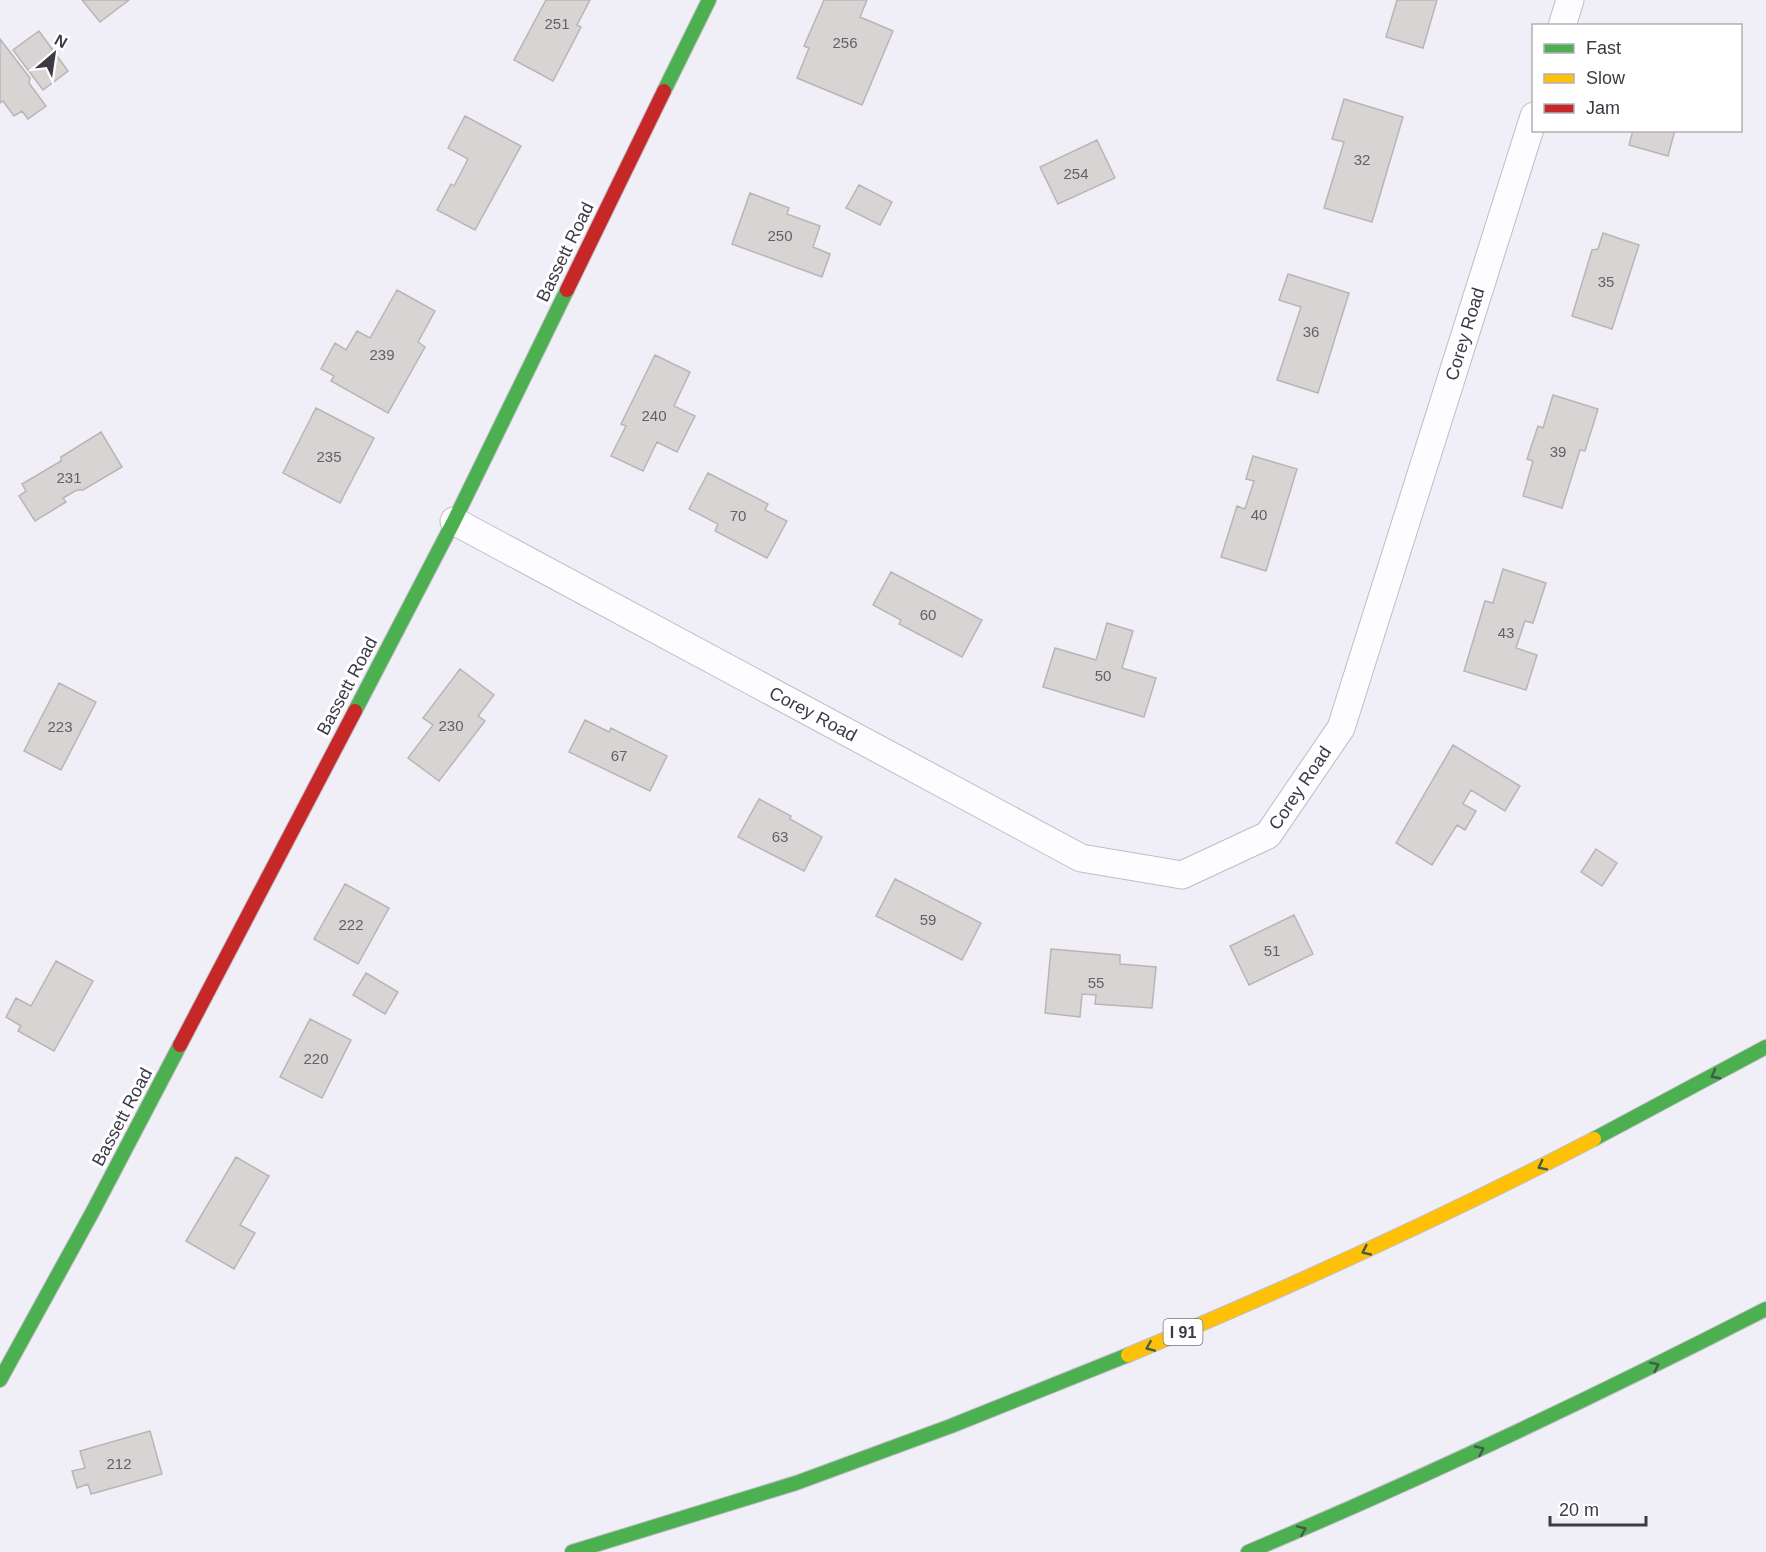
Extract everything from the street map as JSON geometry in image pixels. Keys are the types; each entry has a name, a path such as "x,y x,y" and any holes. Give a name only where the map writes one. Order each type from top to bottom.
{"main road":[{"name":"Bassett Road","path":"0,1380 93,1211 454,521 709,0"},
{"name":"I 91","path":"572,1552 698,1515 805,1480 908,1443 1134,1353 1279,1291 1408,1232 1607,1132 1766,1047"},
{"path":"1248,1552 1424,1476 1561,1413 1766,1309"}],"street":[{"path":"1563,24 1570,0"},
{"name":"Corey Road","path":"454,521 1081,858 1182,875 1268,835 1341,728 1532,119"}],"building":[{"path":"82,0 129,0 100,22"},
{"path":"546,0 590,0 577,25 581,27 553,81 514,60"},
{"path":"824,0 867,0 860,17 893,31 862,105 797,78 809,48 804,46"},
{"path":"1397,0 1437,0 1423,48 1386,37"},
{"path":"39,31 68,71 43,90 13,50"},
{"path":"0,39 30,78 29,83 46,106 28,119 22,111 14,116 3,101 0,103"},
{"path":"1344,99 1403,117 1372,222 1324,208 1344,142 1332,139"},
{"path":"465,116 521,146 475,230 437,210 451,184 454,186 468,159 448,148"},
{"path":"1632,132 1674,132 1668,156 1629,145"},
{"path":"1097,140 1115,178 1058,204 1040,167"},
{"path":"859,185 892,202 880,225 846,208"},
{"path":"750,193 789,208 787,214 820,226 813,247 830,254 822,277 732,244"},
{"path":"1603,233 1639,245 1612,329 1572,316 1592,250 1598,249"},
{"path":"1288,274 1349,293 1318,393 1277,380 1301,307 1279,300"},
{"path":"397,290 435,311 418,342 425,347 388,413 331,381 334,376 321,369 335,343 346,350 357,331 370,338"},
{"path":"655,355 690,372 674,406 695,416 677,452 657,442 643,471 611,456 626,426 621,424"},
{"path":"1553,395 1598,409 1585,451 1580,450 1562,508 1523,496 1533,461 1527,459 1538,426 1543,428"},
{"path":"316,408 374,438 340,503 283,473"},
{"path":"101,432 122,467 83,490 77,490 63,498 66,502 35,521 19,496 26,491 22,484 61,461 61,457"},
{"path":"1253,456 1297,469 1266,571 1221,557 1237,506 1245,509 1254,481 1246,479"},
{"path":"708,473 768,504 765,510 787,521 767,558 715,531 718,524 689,509"},
{"path":"1503,569 1546,583 1533,623 1525,621 1516,648 1537,655 1526,690 1464,671 1485,601 1493,603"},
{"path":"891,572 982,620 962,657 899,624 901,620 873,605"},
{"path":"1107,623 1133,631 1122,668 1156,678 1144,717 1043,687 1055,648 1096,660"},
{"path":"460,669 494,695 478,716 485,721 439,781 408,758 433,725 423,718"},
{"path":"59,683 96,702 61,770 24,751"},
{"path":"585,720 609,732 611,728 667,756 650,791 569,752"},
{"path":"1453,745 1520,786 1505,811 1471,790 1463,804 1476,811 1465,830 1457,825 1432,865 1396,843"},
{"path":"759,799 791,816 790,819 822,837 804,871 738,837"},
{"path":"1596,849 1617,863 1602,886 1581,872"},
{"path":"895,879 981,923 962,960 876,916"},
{"path":"345,884 389,908 358,964 314,939"},
{"path":"1294,915 1313,954 1249,985 1230,946"},
{"path":"1051,949 1120,955 1120,964 1156,967 1152,1008 1095,1004 1096,995 1082,994 1080,1017 1045,1013"},
{"path":"56,961 93,981 54,1051 18,1031 21,1026 6,1017 16,998 31,1006"},
{"path":"366,973 398,992 385,1014 353,995"},
{"path":"310,1019 351,1040 322,1098 280,1077"},
{"path":"236,1157 269,1176 240,1225 255,1233 234,1269 186,1241"},
{"path":"150,1431 162,1474 91,1494 88,1484 77,1488 72,1471 85,1468 80,1451"}],"traffic: fast":[{"path":"664,91 709,0"},
{"path":"355,711 454,521 567,290"},
{"path":"0,1380 93,1211 180,1045"},
{"path":"1594,1139 1766,1047"},
{"path":"1248,1552 1509,1435 1766,1309"},
{"path":"572,1552 796,1483 951,1426 1128,1355"}],"traffic: slow":[{"path":"1128,1355 1363,1252 1594,1139"}],"traffic: jam":[{"path":"567,290 664,91"},
{"path":"180,1045 355,711"}]}
